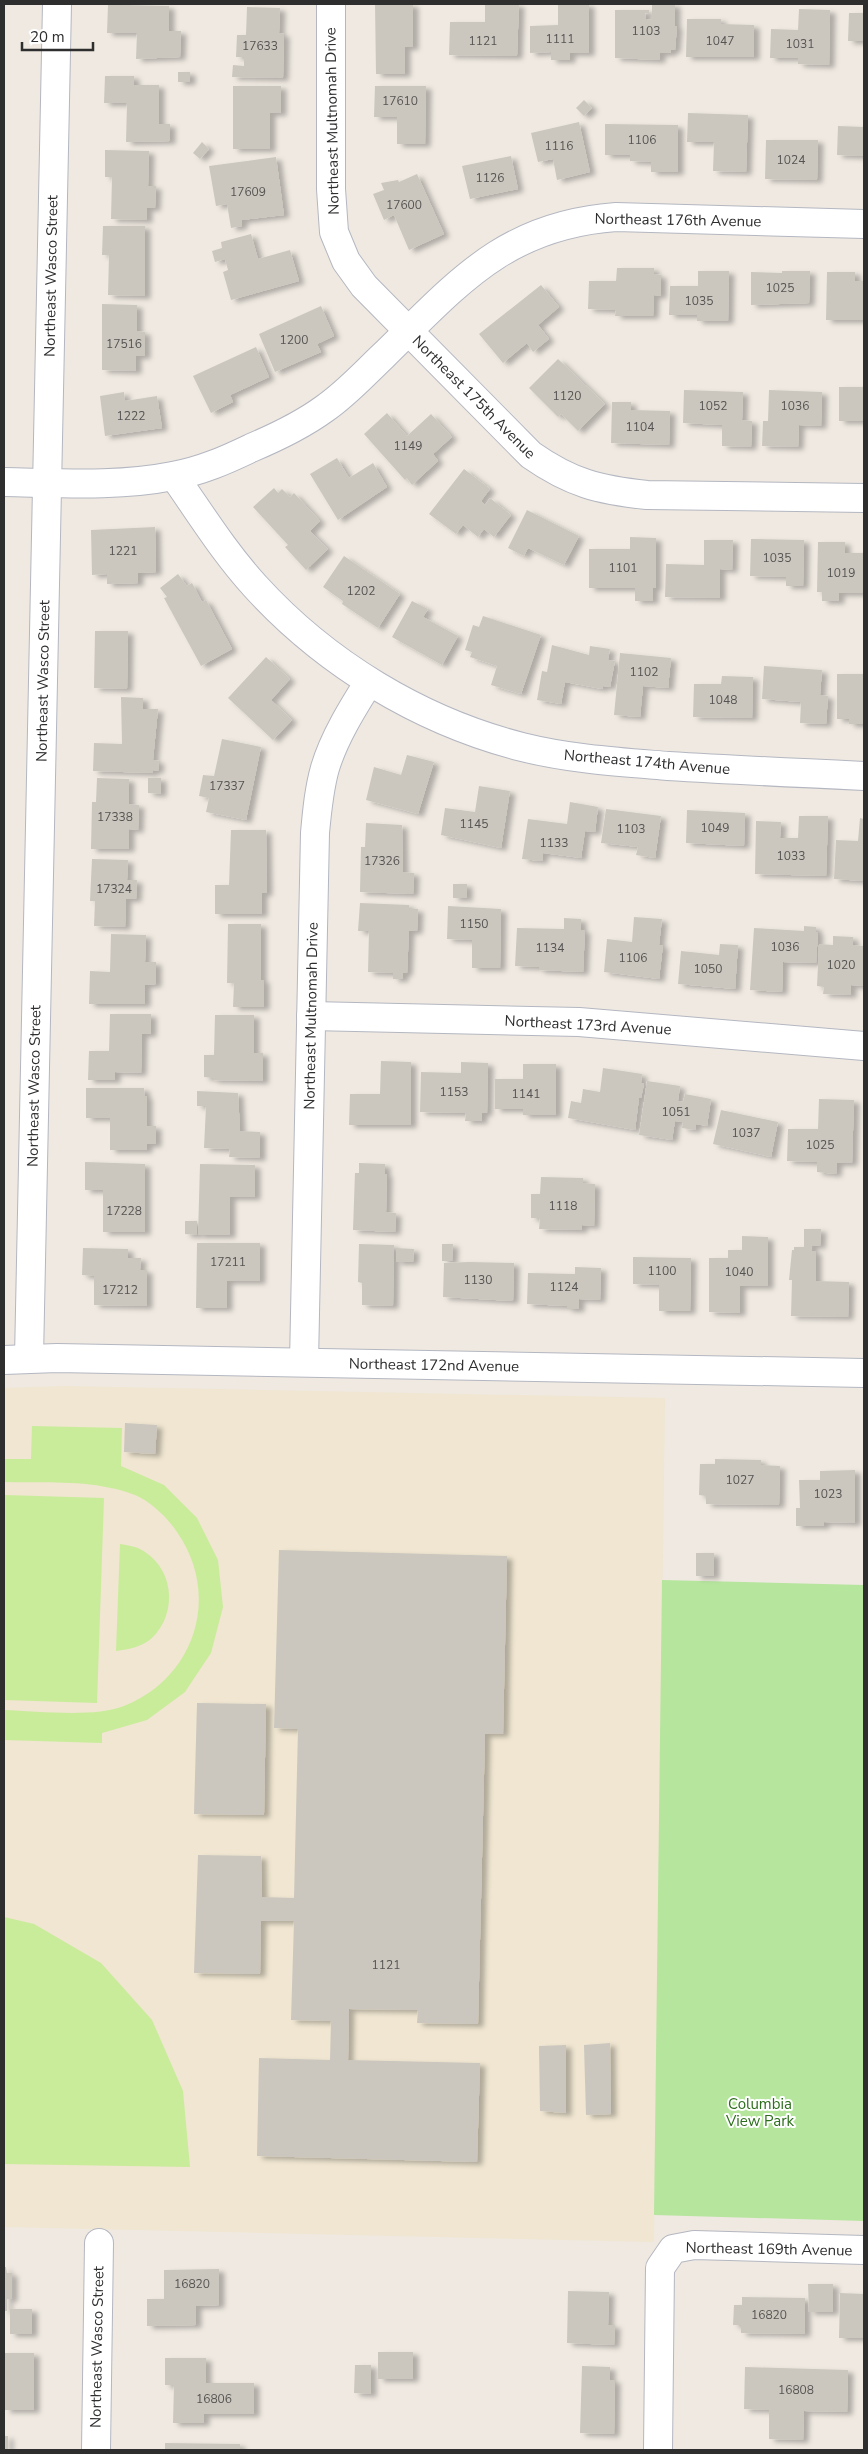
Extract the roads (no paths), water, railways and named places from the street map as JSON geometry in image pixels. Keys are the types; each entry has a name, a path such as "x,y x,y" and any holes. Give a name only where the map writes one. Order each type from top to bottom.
{"street":[{"name":"Northeast Wasco Street","path":"16,1359 47,483 57,4"},
{"name":"Northeast Multnomah Drive","path":"331,4 331,190 334,232 346,261 364,286 408,331"},
{"name":"Northeast 176th Avenue","path":"408,331 482,264 523,239 559,226 588,219 616,217 864,224"},
{"name":"Northeast 175th Avenue","path":"4,482 114,484 174,476 210,466 302,423 324,409 350,388 408,331 531,455 556,472 589,486 615,492 647,495 864,498"},
{"name":"Northeast 174th Avenue","path":"174,476 233,561 256,587 297,626 369,682 420,709 478,733 522,747 564,755 621,762 721,770 864,776"},
{"name":"Northeast Multnomah Drive","path":"304,1362 315,833 318,799 325,767 344,724 369,682"},
{"name":"Northeast 173rd Avenue","path":"311,1016 579,1022 864,1046"},
{"name":"Northeast 172nd Avenue","path":"16,1359 304,1362 864,1373"},
{"name":"Northeast Wasco Street","path":"96,2450 99,2243"},
{"name":"Northeast 169th Avenue","path":"658,2450 660,2268 673,2249 694,2246 864,2250"}],"park label":[{"name":"Columbia View Park","path":"760,2112"}]}
